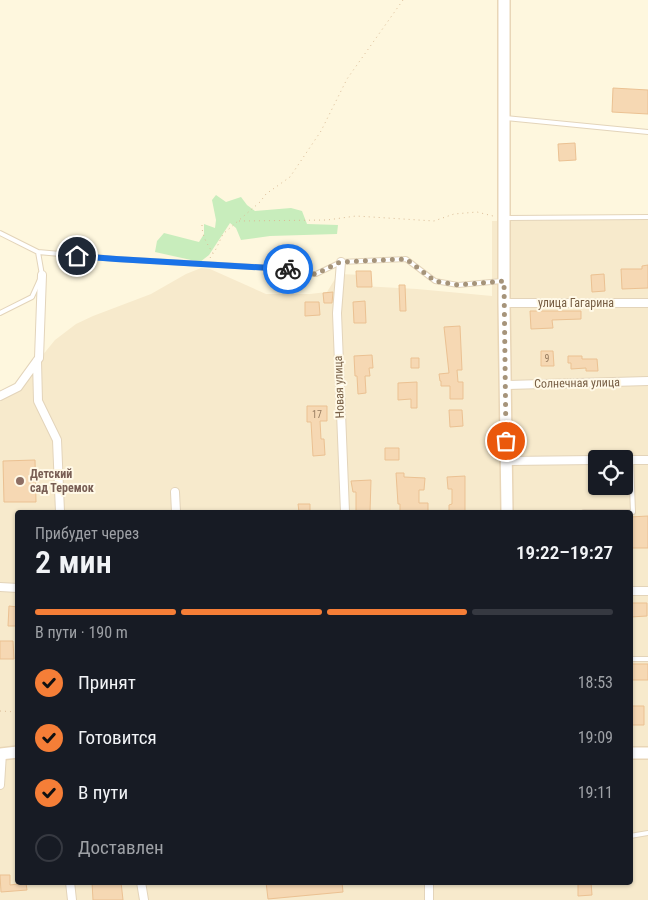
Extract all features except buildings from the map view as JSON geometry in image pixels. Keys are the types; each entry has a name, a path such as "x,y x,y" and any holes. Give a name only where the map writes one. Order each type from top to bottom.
{"main road":[{"path":"504,0 504,302 507,510"},
{"path":"1,753 15,752"},
{"path":"633,753 648,753"}],"street":[{"name":"Новая улица","path":"340,262 337,313 345,510"},
{"path":"0,396 18,387 39,358 42,275"},
{"name":"улица Гагарина","path":"504,302 648,303"},
{"path":"37,362 38,401 57,440 60,510"},
{"name":"Солнечная улица","path":"506,385 648,381"},
{"path":"506,461 588,460"},
{"path":"633,460 648,460"},
{"path":"175,492 176,510"},
{"path":"0,587 15,588"},
{"path":"633,591 648,592"},
{"path":"0,785 1,753"},
{"path":"70,885 72,900"},
{"path":"142,885 144,900"},
{"path":"428,885 429,900"}],"lane":[{"path":"504,118 648,132"},
{"path":"504,218 648,217"},
{"path":"0,233 38,252 116,259 290,269 304,274 316,274 340,262 406,259 435,281 458,285 504,281"},
{"path":"0,313 32,297 42,275 38,252"},
{"path":"631,495 633,510"},
{"path":"633,659 648,658"},
{"path":"633,836 648,833"}],"path":[{"path":"201,264 214,254 222,234 260,202 266,194 290,177 321,132 346,79 403,0"},
{"path":"238,221 327,220 356,216 434,220 454,214 477,212 504,218"},
{"path":"202,225 202,232 206,242 214,254"},
{"path":"0,711 15,712"}],"shaded area":[{"path":"648,219 648,900 0,900 0,401 11,394 55,340 76,324 151,294 186,274 201,268 210,269 266,294 327,292 338,274 364,275 362,286 492,296 492,221"}],"green space":[{"path":"216,195 226,202 241,197 255,211 291,208 302,211 307,224 338,225 337,234 270,236 241,240 236,228 230,223 209,255 200,262 155,252 157,241 164,233 199,242 204,234 204,224 215,228 216,220 212,200"}],"way so far":[{"path":"288,269 304,274 316,274 340,262 406,259 435,281 458,285 504,281 506,441"}],"place":[{"name":"Детский сад Теремок","path":"20,481"}],"route":[{"path":"77,256 288,269"}]}
